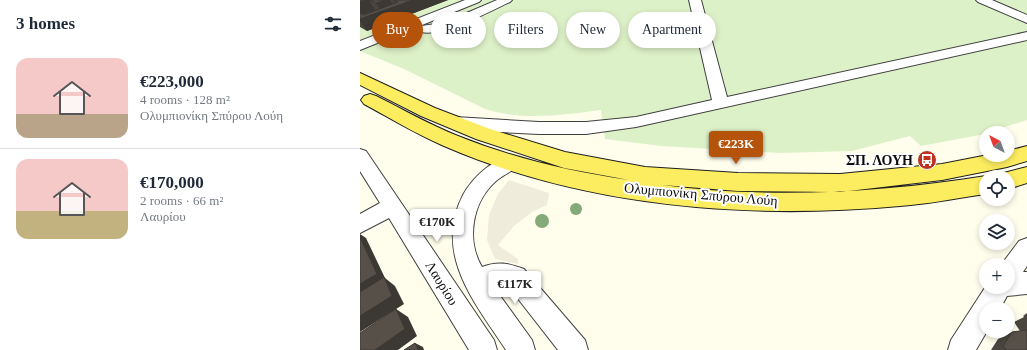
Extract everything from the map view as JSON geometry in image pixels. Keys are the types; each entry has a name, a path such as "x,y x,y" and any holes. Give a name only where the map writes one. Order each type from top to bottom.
{"main road":[{"name":"Ολυμπιονίκη Σπύρου Λούη","path":"360,78 516,154 553,174 626,188 673,195 740,200 812,202 847,201 920,195 979,185"},
{"name":"Ολυμπιονίκη Σπύρου Λούη","path":"360,95 446,139 516,154 564,160 645,174 738,182 840,183 942,172 1007,159 1027,153"},
{"path":"1015,178 1027,175"}],"street":[{"path":"423,21 475,0"},
{"path":"423,30 446,26 506,0"},
{"path":"695,0 721,103"},
{"path":"982,0 1027,19"},
{"path":"994,5 1027,15"},
{"path":"448,121 480,126 521,126 538,128 586,128 636,122 1027,36"},
{"path":"360,46 372,41"},
{"path":"522,350 477,281 467,261 462,242 464,218 469,202 477,189 516,154 538,128"},
{"name":"Λαυρίου","path":"360,156 484,350"},
{"path":"360,224 393,206"},
{"path":"1015,264 1027,248"},
{"path":"477,281 489,274 509,274 516,277 575,350"},
{"path":"1015,284 1027,283"},
{"path":"961,350 995,294"}],"green space":[{"path":"360,0 1027,0 1027,120 1008,126 979,126 979,135 921,146 910,136 852,151 781,153 661,146 605,139 601,110 572,114 528,116 499,113 485,109 404,69 360,51 372,46 372,48 423,48 423,12 372,12 372,45 362,40 360,41"}],"shaded area":[{"path":"509,180 549,193 547,205 532,212 514,226 498,245 518,259 518,264 495,259 487,240 489,215 498,194"}],"building":[{"path":"369,0 385,0 376,3"},
{"path":"393,0 413,0 380,12 372,12 372,15 360,19 360,13 364,15 398,2"},
{"path":"360,237 377,274 360,284"},
{"path":"384,277 392,296 360,316 360,292"},
{"path":"396,309 405,329 375,350 360,350 360,333"},
{"path":"1027,330 1027,350 1006,350 1003,346 1008,338 1015,338 1015,332"},
{"path":"415,343 418,350 404,350"}],"place":[{"name":"ΣΠ. ΛΟΥΗ","path":"927,160"}]}
